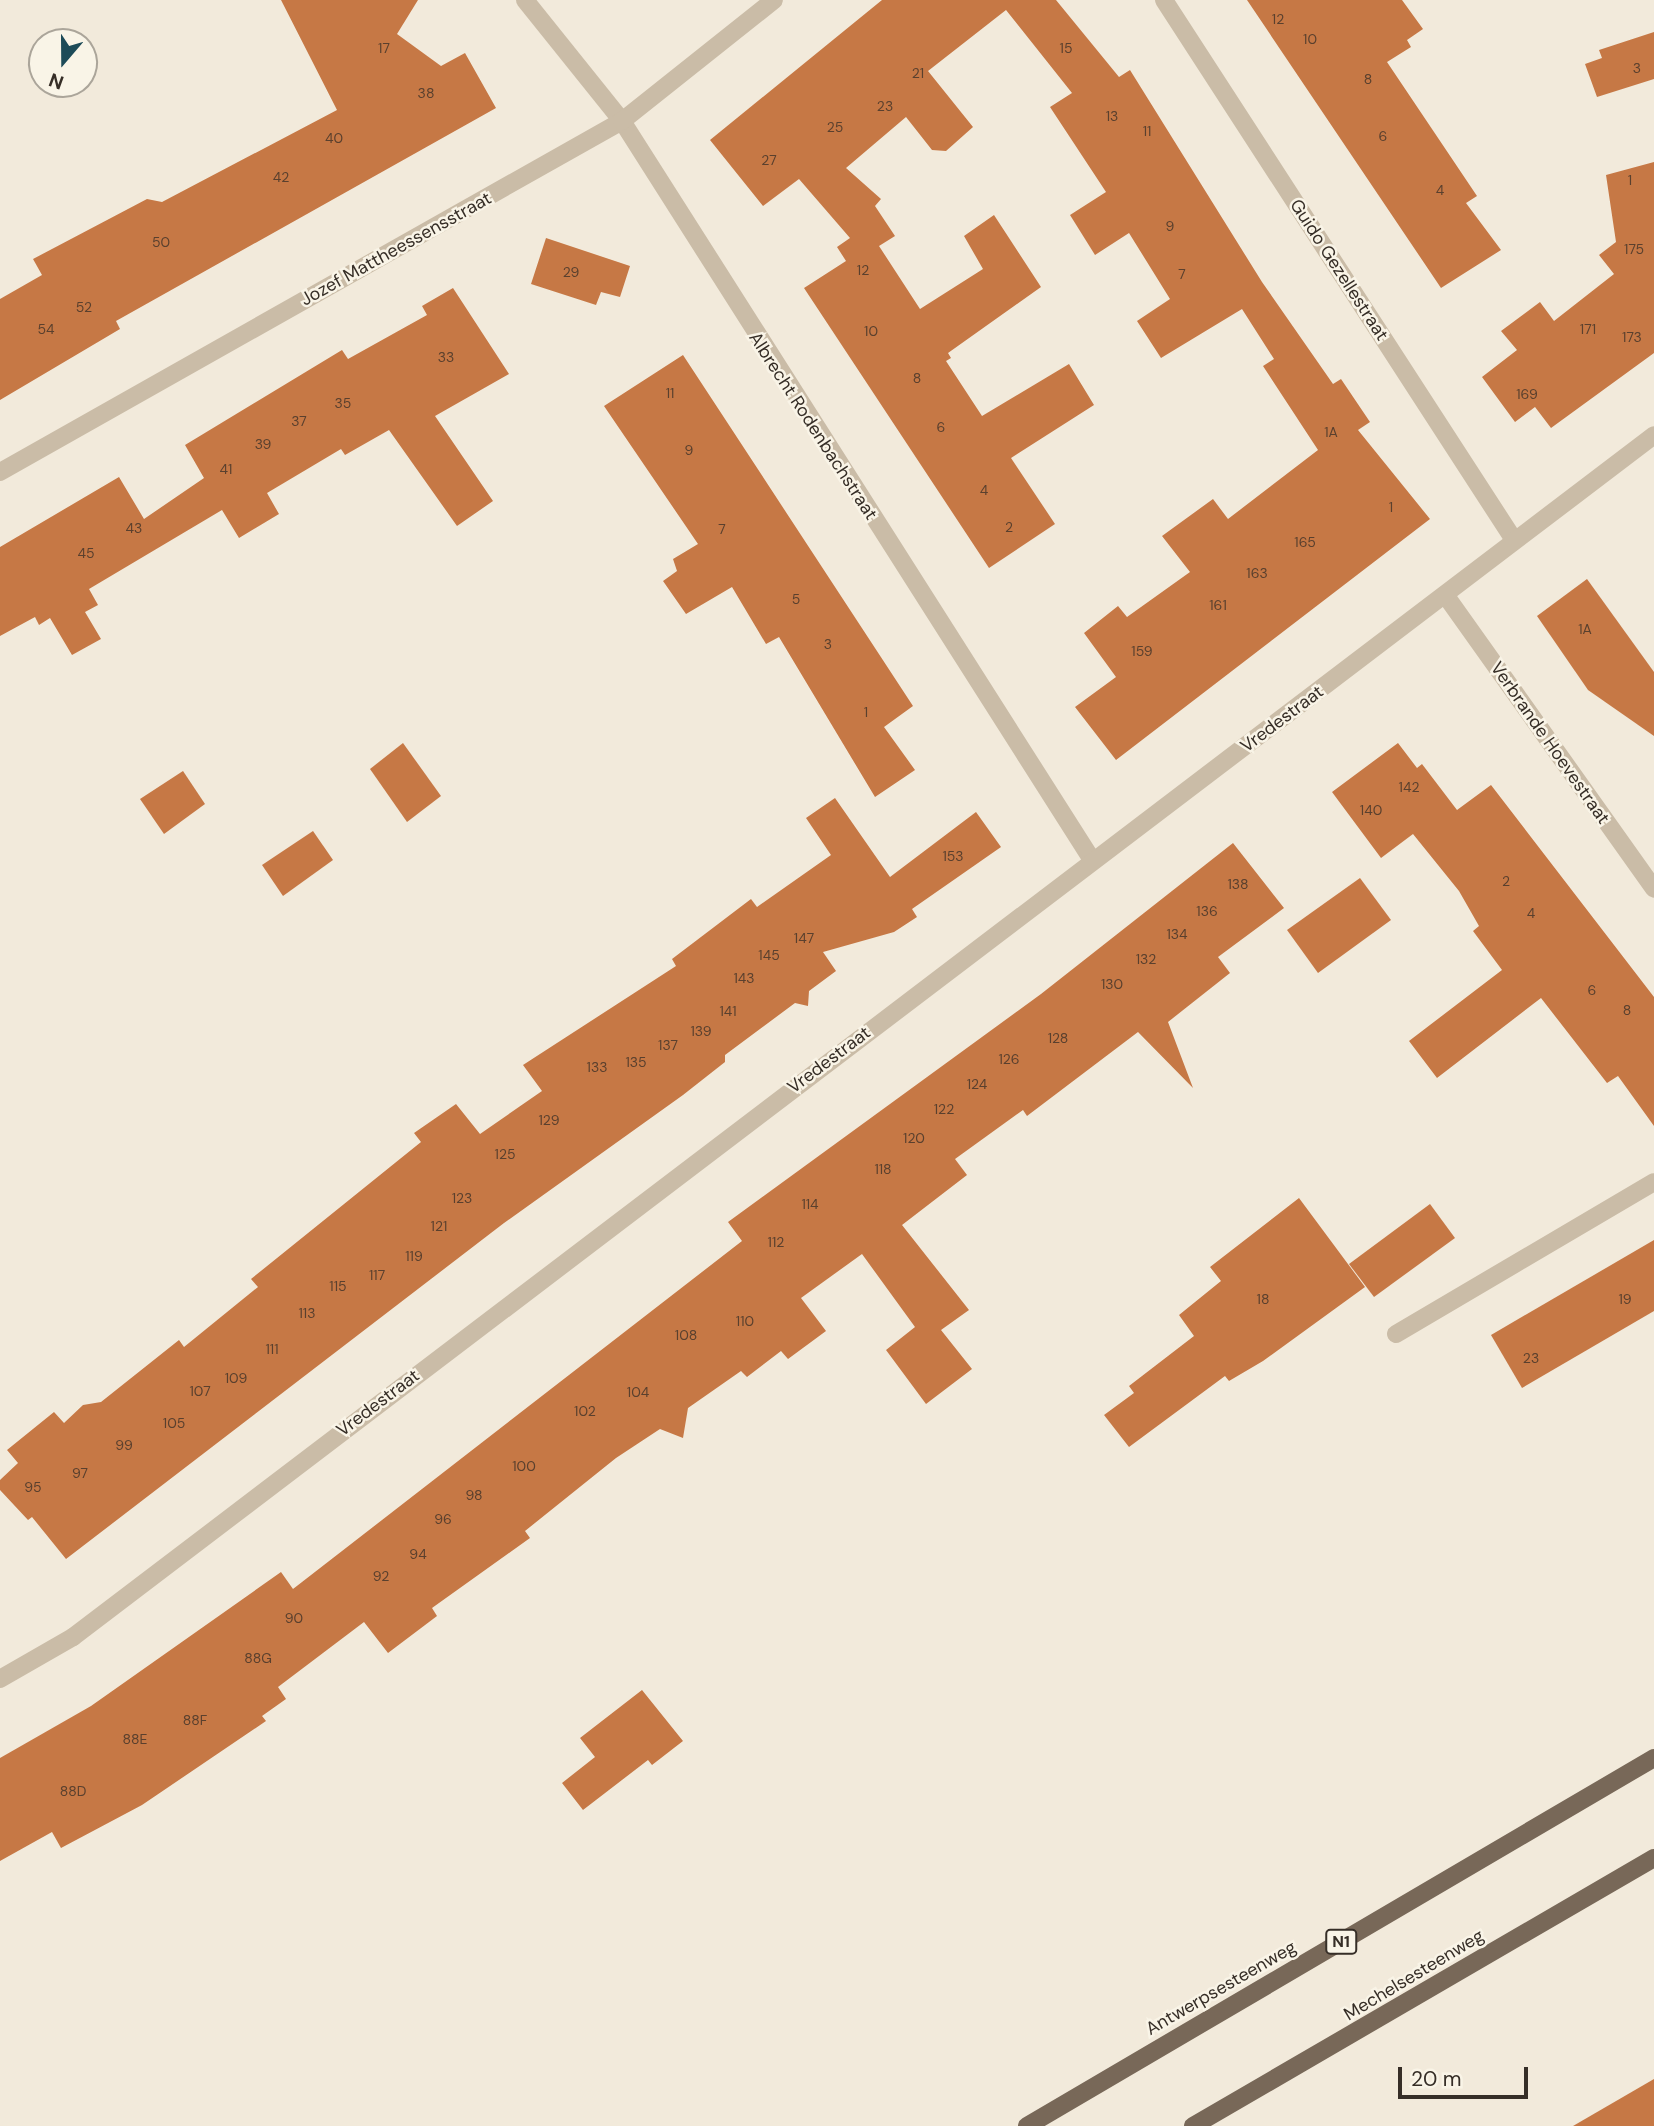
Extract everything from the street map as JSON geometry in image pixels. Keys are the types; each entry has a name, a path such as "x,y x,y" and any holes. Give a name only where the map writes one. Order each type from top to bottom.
{"main road":[{"name":"Antwerpsesteenweg","path":"1027,2126 1654,1758"},
{"name":"Mechelsesteenweg","path":"1193,2126 1654,1858"}],"street":[{"name":"Albrecht Rodenbachstraat","path":"525,0 622,121 1092,860"},
{"name":"Jozef Mattheessensstraat","path":"0,472 622,121 774,0"},
{"name":"Guido Gezellestraat","path":"1164,0 1514,540"},
{"name":"Vredestraat","path":"0,1679 74,1637 1092,860 1446,596 1514,540 1654,435"},
{"name":"Verbrande Hoevestraat","path":"1446,596 1654,889"},
{"path":"1396,1334 1654,1182"}],"building":[{"path":"281,0 418,0 397,34 441,66 465,53 496,108 116,321 120,329 0,400 0,299 42,275 33,259 147,199 162,202 337,110"},
{"path":"882,0 1056,0 1119,77 1130,70 1262,282 1333,384 1341,379 1370,422 1358,430 1430,519 1116,760 1075,707 1116,677 1084,633 1118,606 1127,617 1190,572 1162,536 1213,499 1228,519 1318,450 1263,366 1274,359 1242,309 1161,358 1137,321 1170,299 1129,233 1095,255 1070,215 1106,192 1050,107 1072,93 1006,10 928,71 973,127 946,151 932,150 906,117 846,168 881,199 875,206 895,236 879,246 920,309 983,269 964,236 994,215 1041,287 948,353 951,358 946,361 982,416 1069,364 1094,405 1011,458 1055,524 989,568 804,288 846,261 837,247 850,238 799,179 763,206 710,140"},
{"path":"1247,0 1402,0 1423,29 1407,40 1411,47 1387,62 1477,196 1466,203 1501,250 1441,288"},
{"path":"1654,32 1654,79 1597,97 1585,64 1602,58 1599,50"},
{"path":"1654,162 1654,353 1551,428 1535,407 1515,422 1482,377 1517,350 1501,331 1540,302 1554,321 1614,274 1599,255 1616,242 1606,175"},
{"path":"546,238 630,266 620,297 601,292 596,305 531,284"},
{"path":"453,288 509,374 435,416 493,501 457,526 389,430 345,455 341,449 267,493 279,514 239,538 222,510 89,589 98,605 85,612 101,639 72,655 50,618 39,625 35,617 0,636 0,547 119,477 144,519 204,478 185,445 342,350 348,359 427,315 422,306"},
{"path":"683,355 913,706 884,727 915,770 875,797 779,637 766,644 732,587 686,614 663,581 677,571 673,559 698,544 604,406"},
{"path":"1587,579 1654,672 1654,736 1588,690 1537,616"},
{"path":"403,743 441,796 407,822 370,769"},
{"path":"1398,743 1417,768 1422,764 1457,810 1491,785 1654,997 1654,1126 1618,1076 1607,1083 1541,998 1437,1078 1409,1041 1502,970 1473,931 1479,926 1459,891 1413,834 1381,858 1332,792"},
{"path":"183,771 205,804 164,834 140,799"},
{"path":"835,798 890,877 976,812 1001,847 912,909 917,917 894,932 823,952 836,971 809,991 808,1006 795,1003 725,1055 725,1062 683,1095 504,1223 66,1559 32,1517 28,1520 0,1490 0,1480 18,1463 7,1450 54,1412 64,1423 83,1405 101,1402 179,1340 184,1347 258,1287 251,1279 421,1142 414,1133 456,1104 480,1134 542,1091 523,1065 676,966 672,959 751,899 757,907 831,855 806,818"},
{"path":"313,831 333,860 283,896 262,865"},
{"path":"1233,843 1284,908 1218,957 1230,973 1168,1022 1193,1088 1138,1032 1027,1116 1023,1110 955,1159 967,1175 902,1225 969,1310 941,1330 972,1369 926,1404 886,1350 915,1327 862,1254 801,1298 826,1331 788,1359 781,1351 747,1377 741,1371 688,1408 683,1438 660,1429 616,1458 525,1531 530,1538 432,1608 437,1616 388,1653 364,1622 278,1687 286,1699 262,1716 266,1721 142,1805 61,1848 52,1832 0,1861 0,1758 91,1706 281,1572 293,1589 742,1241 728,1222 1041,994"},
{"path":"1360,878 1391,920 1318,973 1287,930"},
{"path":"1299,1198 1365,1287 1263,1361 1229,1381 1225,1376 1129,1447 1104,1415 1134,1393 1129,1386 1194,1336 1179,1315 1221,1281 1210,1267"},
{"path":"1430,1204 1455,1238 1374,1297 1349,1264"},
{"path":"1654,1240 1654,1311 1522,1388 1491,1335"},
{"path":"642,1690 683,1741 652,1765 648,1760 583,1810 562,1783 595,1757 580,1738"},
{"path":"1654,2079 1654,2126 1573,2126"}]}
